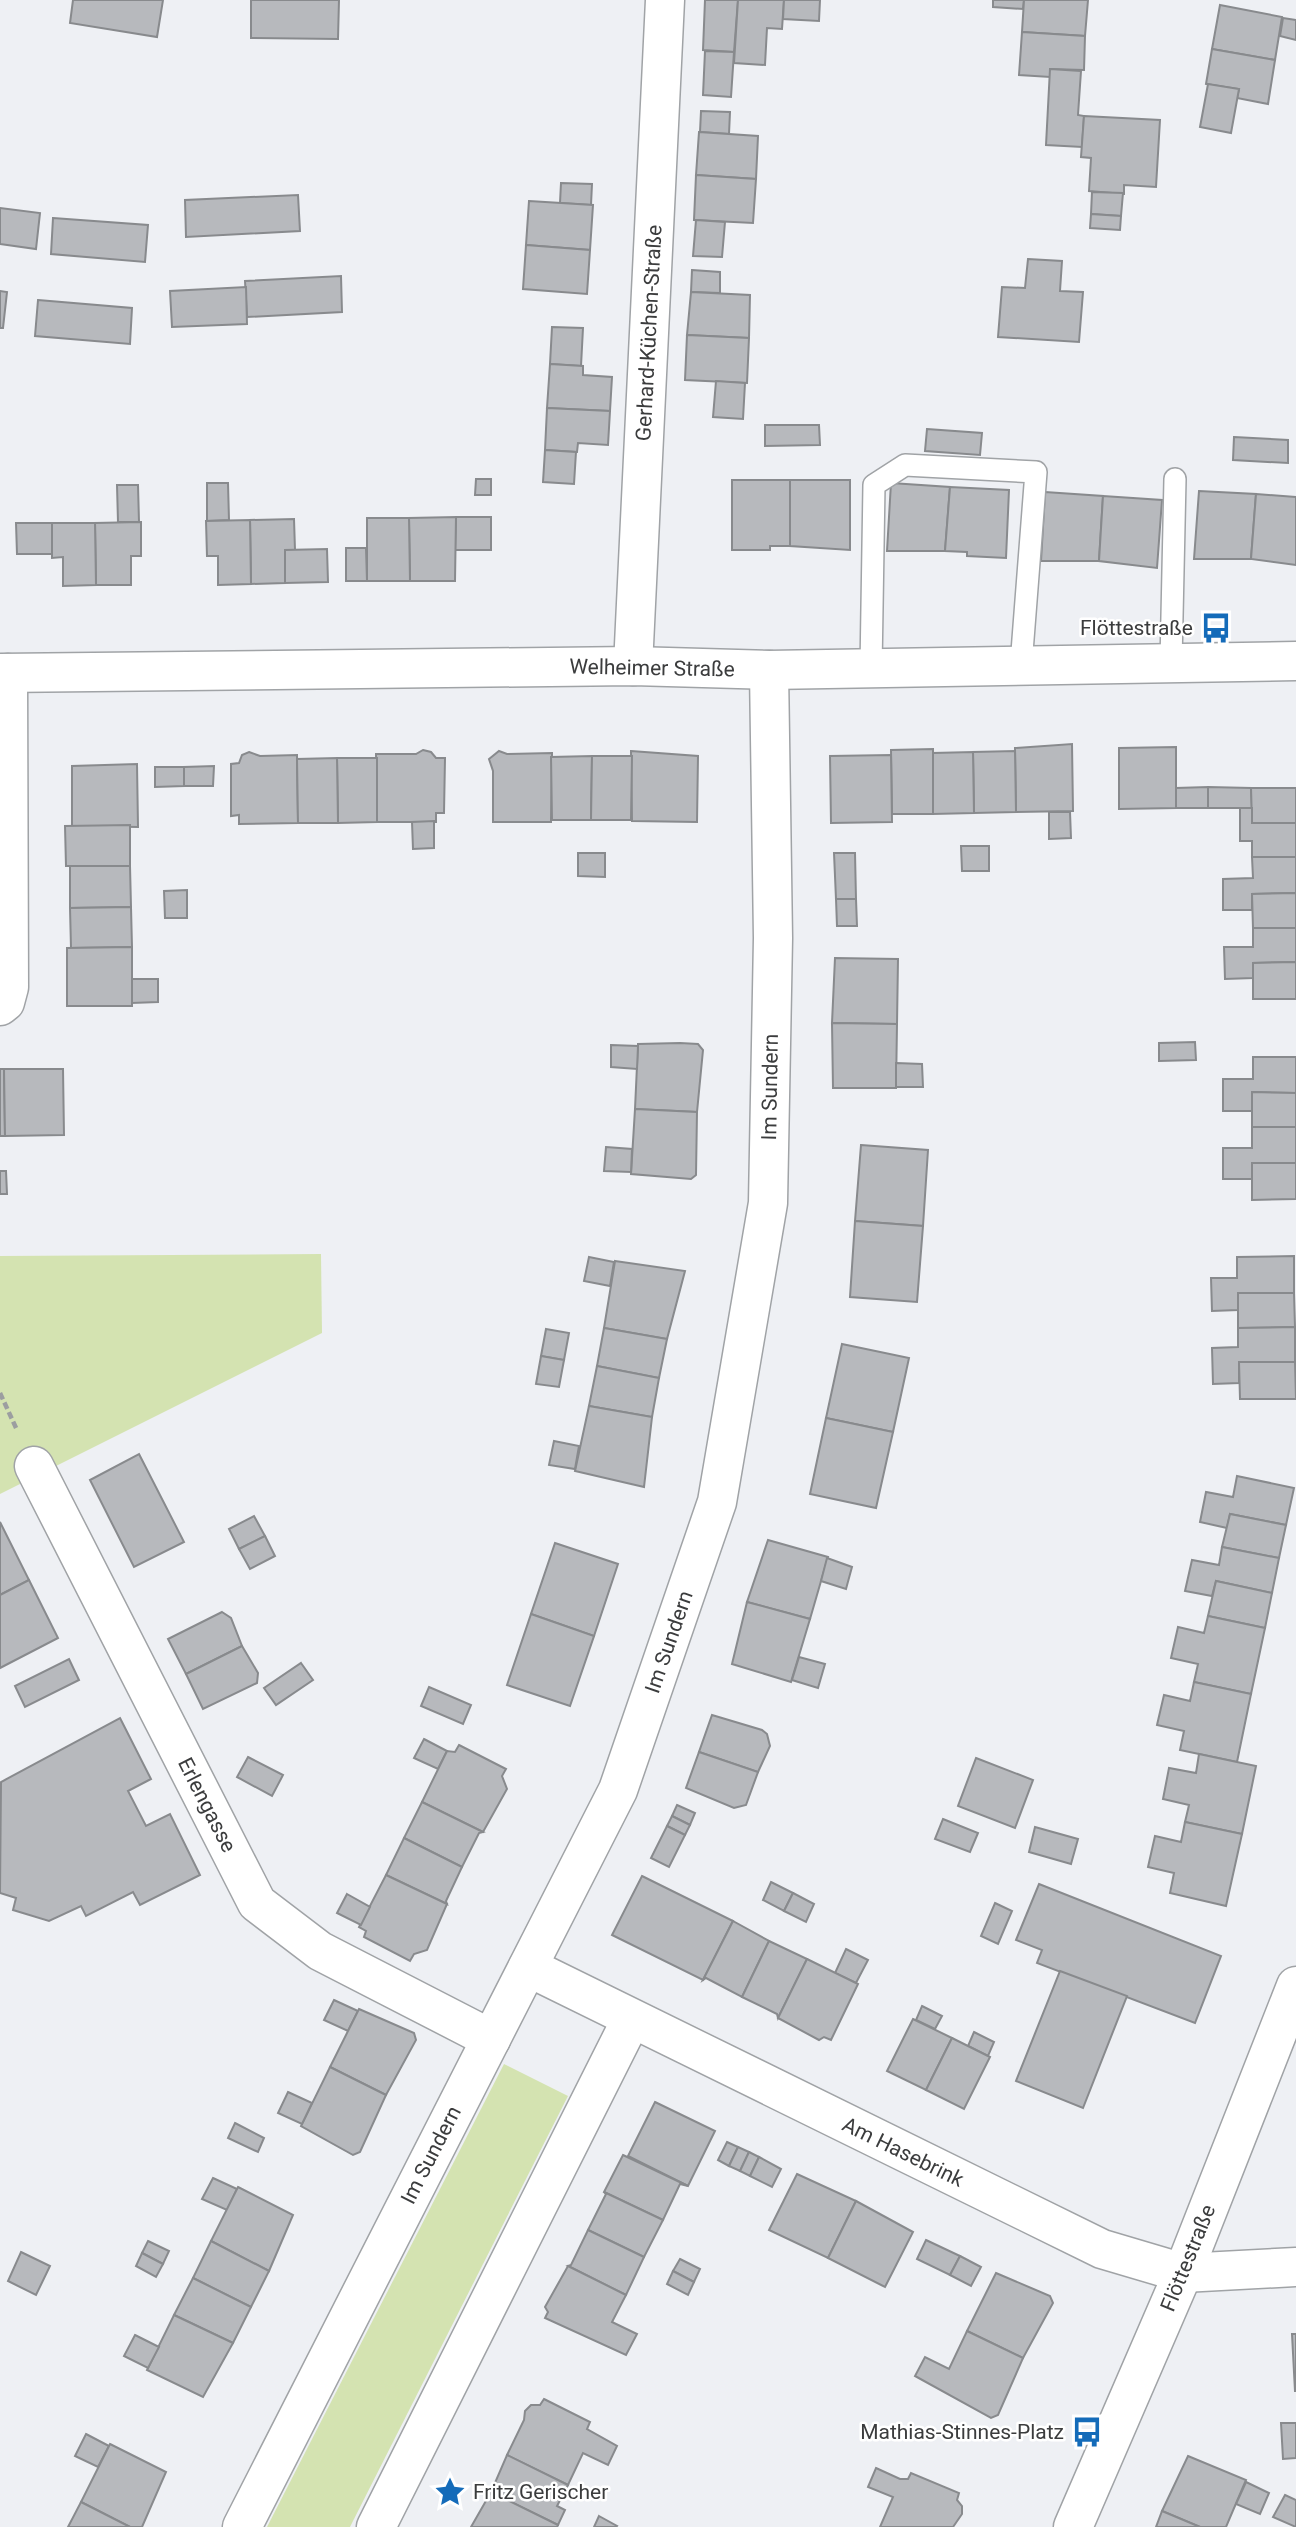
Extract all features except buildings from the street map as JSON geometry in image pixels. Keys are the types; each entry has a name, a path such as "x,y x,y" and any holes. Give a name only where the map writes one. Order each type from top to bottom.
{"street":[{"name":"Gerhard-Küchen-Straße","path":"633,666 665,0"},
{"name":"Welheimer Straße","path":"0,1006 5,1002 9,987 4,673 633,666 769,670 1296,661"},
{"name":"Im Sundern","path":"242,2527 618,1790 717,1502 768,1203 773,937 769,670"},
{"name":"Erlengasse","path":"34,1466 257,1903 320,1951 491,2039"},
{"name":"Am Hasebrink","path":"528,1967 631,2020 1102,2249 1183,2273 1296,2267"},
{"name":"Flöttestraße","path":"1073,2527 1183,2273 1296,1986"},
{"path":"376,2527 631,2020"}],"lane":[{"path":"871,668 874,485 905,465 1035,472 1021,665"},
{"path":"1171,662 1174,480"}],"green space":[{"path":"321,1254 322,1333 0,1494 0,1256"},
{"path":"504,2064 568,2096 350,2527 267,2527"}],"place":[{"name":"Flöttestraße","path":"1216,628"},
{"name":"Mathias-Stinnes-Platz","path":"1087,2432"},
{"name":"Fritz Gerischer","path":"450,2492"}]}
